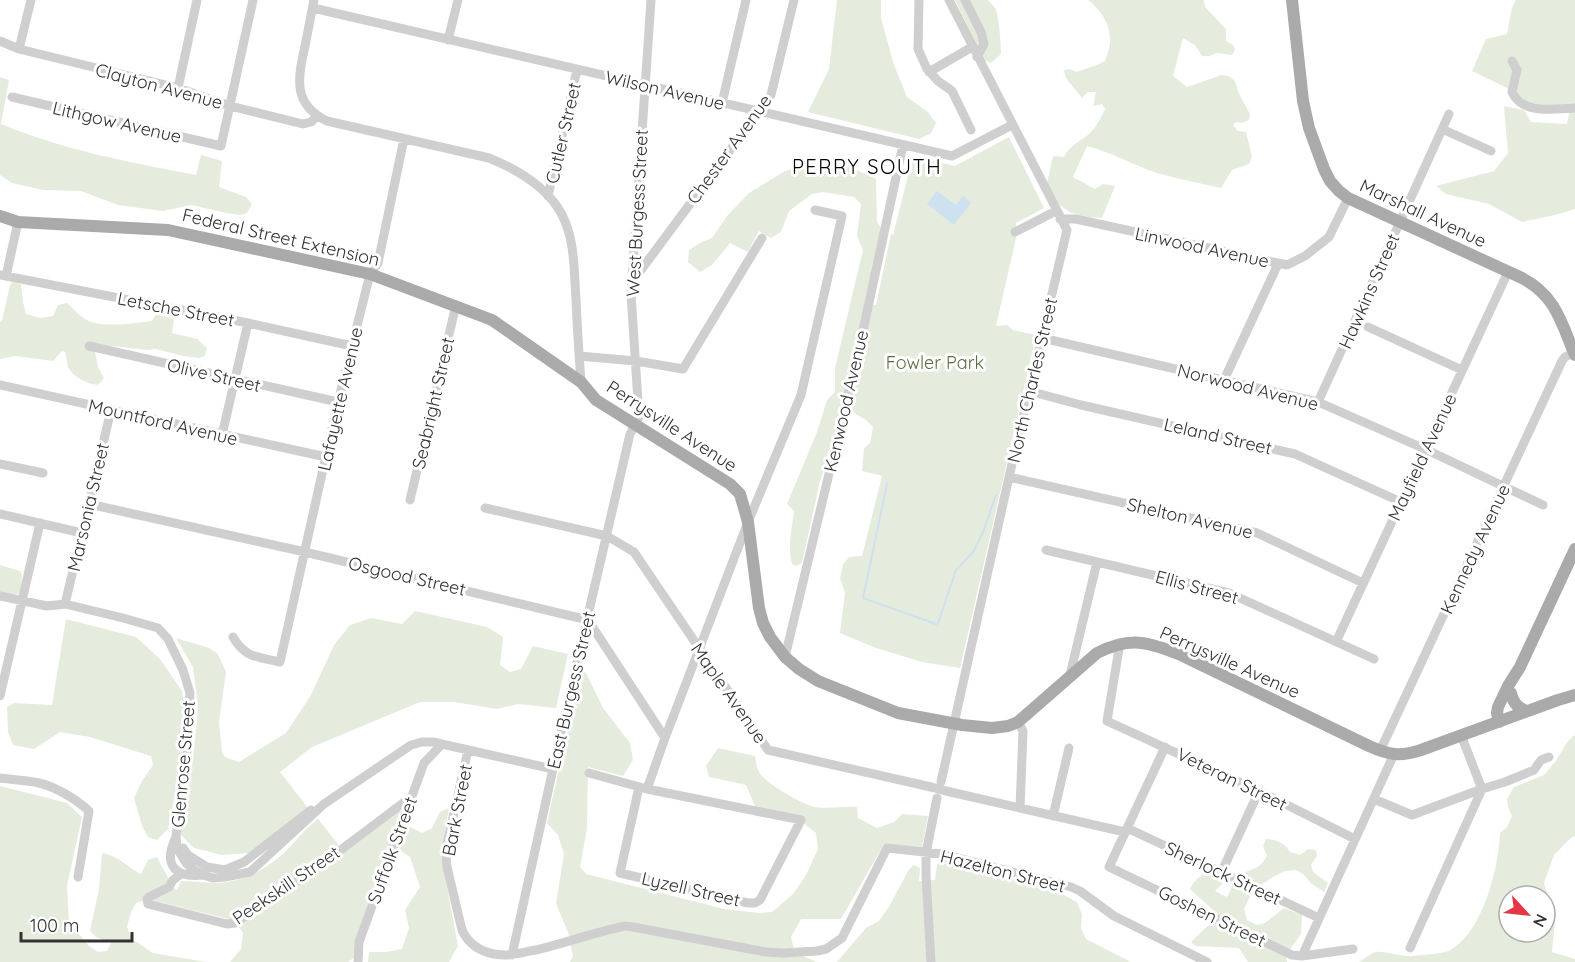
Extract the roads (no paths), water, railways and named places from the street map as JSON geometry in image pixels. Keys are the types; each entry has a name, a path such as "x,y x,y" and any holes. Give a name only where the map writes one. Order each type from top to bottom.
{"main road":[{"name":"Marshall Avenue","path":"1292,0 1303,101 1309,128 1330,181 1348,198 1530,282 1548,297 1557,311 1575,354"},
{"name":"Federal Street Extension","path":"0,216 18,222 168,230 370,274 492,320 581,382"},
{"name":"Perrysville Avenue","path":"581,382 596,400 730,484 740,494 748,522 763,623 770,638 784,657 818,681 898,713 992,728 1008,726 1018,722 1097,653 1131,642 1150,644 1181,655 1380,751 1394,754 1414,753 1575,695"},
{"path":"1499,722 1520,667 1575,549"},
{"path":"1499,722 1498,707 1520,667"},
{"path":"1511,693 1516,705 1528,711"}],"street":[{"path":"19,49 31,0"},
{"path":"178,88 196,0"},
{"path":"230,106 253,0"},
{"path":"448,40 458,0"},
{"name":"West Burgess Street","path":"635,426 639,412 631,294 651,0"},
{"path":"722,103 746,0"},
{"path":"919,0 918,49 923,63 929,72 952,91 971,130"},
{"name":"North Charles Street","path":"943,786 954,723 1067,230 949,0"},
{"path":"965,0 981,32 984,44 977,57"},
{"name":"Chester Avenue","path":"632,282 771,95 791,1"},
{"path":"314,4 298,75 304,103 316,116"},
{"name":"Wilson Avenue","path":"314,4 448,40 952,156 1012,125"},
{"name":"Clayton Avenue","path":"0,41 19,49 178,88 230,106 303,124 311,122 316,116"},
{"path":"929,72 972,47"},
{"path":"1512,61 1517,70 1512,88 1513,95 1520,101 1538,109 1575,108"},
{"name":"Cutler Street","path":"548,196 577,70"},
{"name":"Lithgow Avenue","path":"12,97 221,146 230,106"},
{"name":"Hawkins Street","path":"1318,402 1449,114"},
{"name":"Perrysville Avenue","path":"316,116 327,121 489,158 529,179 548,196 560,211 568,228 573,263 581,382"},
{"path":"1442,129 1491,151"},
{"name":"Lafayette Avenue","path":"233,637 239,649 248,654 280,662 338,402 370,274 378,263 404,139"},
{"name":"Kenwood Avenue","path":"784,657 859,349 903,145"},
{"name":"Linwood Avenue","path":"1058,215 1287,265 1297,261 1327,240 1348,198"},
{"path":"590,773 643,788 699,651 748,522 801,395 842,216 815,210"},
{"path":"1015,232 1058,215"},
{"path":"3,275 18,222"},
{"path":"579,356 636,361 683,369 762,238"},
{"path":"1224,380 1278,264"},
{"name":"Mayfield Avenue","path":"1336,642 1508,272"},
{"name":"Letsche Street","path":"3,275 248,323 352,346"},
{"name":"Seabright Street","path":"410,500 456,305"},
{"path":"222,435 248,323"},
{"path":"1368,327 1462,370"},
{"name":"Norwood Avenue","path":"1042,338 1318,402 1425,449 1543,505"},
{"name":"Olive Street","path":"89,346 338,402"},
{"name":"Kennedy Avenue","path":"1380,751 1562,361 1567,356 1575,354"},
{"name":"Mountford Avenue","path":"0,386 327,458"},
{"name":"Leland Street","path":"1029,391 1080,405 1295,454 1401,502"},
{"name":"Marsonia Street","path":"66,604 111,410"},
{"name":"East Burgess Street","path":"512,955 630,434 635,426"},
{"path":"0,464 43,473"},
{"name":"Shelton Avenue","path":"1009,477 1257,533 1364,583"},
{"name":"Osgood Street","path":"89,504 305,552 588,620"},
{"name":"Maple Avenue","path":"485,508 607,536 634,552 768,750 931,788 943,786 1053,816 1126,830"},
{"path":"0,514 82,534"},
{"path":"0,696 40,524"},
{"name":"Ellis Street","path":"1046,550 1229,593 1374,659"},
{"path":"1070,675 1097,562"},
{"path":"0,596 47,606 66,604"},
{"name":"Glenrose Street","path":"66,604 158,628 168,639 183,670 190,693 187,752 176,836 177,848 186,863 203,875"},
{"path":"588,620 664,738"},
{"name":"Veteran Street","path":"1120,644 1107,721 1355,839"},
{"path":"1018,722 1023,731 1020,808"},
{"path":"1410,948 1482,789 1461,735"},
{"path":"176,836 170,857 173,866 181,874 191,877 203,875 225,878 250,872 324,804 411,745 428,741 553,769"},
{"name":"Suffolk Street","path":"358,962 358,942 424,763 442,744"},
{"path":"1126,830 1165,747"},
{"path":"1053,816 1069,748"},
{"name":"Bark Street","path":"468,750 446,856 447,867 466,939 483,951 512,955"},
{"path":"1302,956 1394,754"},
{"path":"1374,799 1412,815 1534,770 1541,760 1549,757"},
{"path":"0,778 38,783 52,788 89,811 78,877"},
{"name":"Lyzell Street","path":"643,788 801,820 760,900 748,903 621,873 643,788"},
{"path":"1222,871 1259,792"},
{"name":"Peekskill Street","path":"181,874 173,880 169,887 149,897 148,904 227,924 235,923 326,861 411,797"},
{"path":"931,962 926,853 937,798"},
{"name":"Glenrose Street","path":"176,836 188,855 207,867 225,870 244,861 316,806 324,804"},
{"name":"Goshen Street","path":"1126,830 1109,867 1292,955 1302,956 1353,949"},
{"name":"Sherlock Street","path":"1126,830 1222,871 1319,918"},
{"name":"Hazelton Street","path":"512,955 617,928 633,927 766,952 783,953 826,949 842,938 887,848 943,854 1071,887 1114,916 1208,962"}],"water":[{"path":"937,191 956,205 963,196 971,203 954,225 927,204"}],"waterway":[{"path":"887,484 863,598 936,624 956,570 974,551 996,495"}],"district":[{"name":"PERRY SOUTH","path":"867,166"}],"park label":[{"name":"Fowler Park","path":"935,362"}]}
